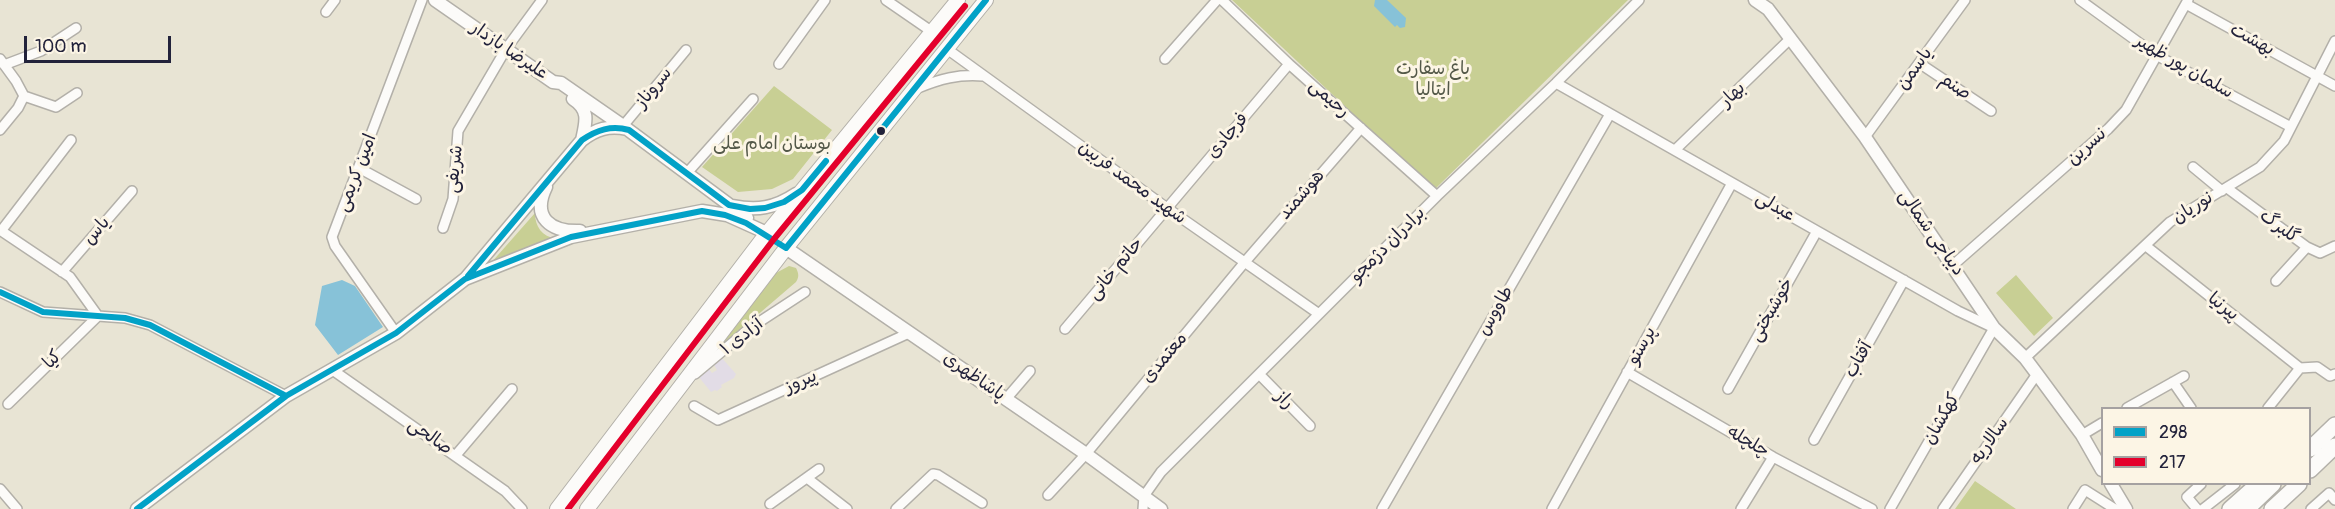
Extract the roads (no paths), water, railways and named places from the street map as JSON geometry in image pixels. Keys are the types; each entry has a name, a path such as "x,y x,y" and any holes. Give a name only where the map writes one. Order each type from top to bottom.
{"highway":[{"path":"2311,434 2335,412"},
{"path":"2311,448 2335,425"},
{"path":"2311,471 2335,448"},
{"path":"2230,509 2256,485"},
{"path":"2247,509 2271,485"},
{"path":"2270,509 2295,485"}],"main road":[{"name":"علیرضا بازدار","path":"435,0 506,50 554,82 561,83 626,128 766,233"},
{"path":"557,509 766,233 958,0"},
{"path":"587,509 786,248 986,0"},
{"name":"دیباجی شمالی","path":"1755,0 1771,4 1790,39 1865,137 1995,328 2025,358 2082,435 2101,467"},
{"name":"علیرضا بازدار","path":"554,82 557,88 582,105 586,120 582,140"},
{"path":"137,509 286,396 396,333 465,279 582,140 600,129 626,128"},
{"path":"554,174 544,190 541,205 549,224 556,229 571,231 626,226"},
{"path":"702,211 709,200 703,185"},
{"path":"802,190 805,202 820,205"},
{"path":"729,205 750,209 765,208 784,201 802,190"},
{"path":"465,279 571,237 702,211 727,215 766,233 786,248"},
{"name":"پاشاظهری","path":"786,248 1086,454 1143,503 1161,509"},
{"path":"612,437 621,434 628,435 632,442 631,451"},
{"path":"2112,485 2126,509"}],"street":[{"path":"326,12 335,0"},
{"name":"امین کریمی","path":"396,333 333,242 334,230 423,0"},
{"name":"شریفی","path":"443,228 453,199 458,131 506,50 542,0"},
{"path":"779,64 825,0"},
{"path":"885,0 931,31"},
{"path":"1165,59 1217,0"},
{"name":"رحیمی","path":"1222,0 1289,64 1437,196"},
{"name":"برادران دژمجو","path":"1143,503 1161,472 1437,196 1639,0"},
{"name":"یاسمن","path":"1865,137 1965,0"},
{"name":"سلمان پور ظهیر","path":"2080,0 2156,55 2291,127"},
{"name":"نسرین","path":"1952,266 2108,129 2126,110 2187,2"},
{"name":"بهشت","path":"2187,2 2335,86"},
{"path":"76,28 41,51 2,62 24,96 56,107 77,93"},
{"name":"بهار","path":"1675,150 1790,39"},
{"name":"نوریان","path":"2025,358 2170,222 2260,167 2284,141 2335,41"},
{"name":"شهید محمد فربین","path":"947,49 1244,263 1319,314"},
{"name":"سروناز","path":"626,128 686,50"},
{"name":"صنم","path":"1919,63 1991,111"},
{"name":"فرجادی","path":"1167,208 1289,64"},
{"path":"915,89 944,78 967,75 983,76"},
{"name":"عبدلی","path":"1556,83 1958,311 1995,328"},
{"path":"0,130 18,108 24,96"},
{"path":"687,173 753,99"},
{"name":"طاووس","path":"1382,509 1610,114"},
{"name":"هوشمند","path":"1244,263 1361,128"},
{"path":"70,140 0,231 70,277 98,316"},
{"name":"گلبرگ","path":"2193,167 2307,247 2320,253 2335,246"},
{"path":"359,168 416,199"},
{"name":"پرستو","path":"1552,509 1732,183"},
{"name":"یاس","path":"62,272 132,191"},
{"name":"حاتم خانی","path":"1065,329 1167,208"},
{"name":"خوشبختی","path":"1728,389 1817,231"},
{"name":"پیرنیا","path":"2146,246 2300,368"},
{"path":"2276,281 2307,247"},
{"name":"معتمدی","path":"1048,495 1086,454 1244,263"},
{"name":"آفتاب","path":"1814,440 1904,280"},
{"path":"0,292 43,312 131,320 164,331 286,396"},
{"name":"آزادی ۱","path":"681,385 750,328 805,292"},
{"path":"1958,311 1964,312 1970,309 1975,297"},
{"name":"کیا","path":"8,405 98,316"},
{"name":"کهکشان","path":"1890,509 1995,328"},
{"name":"پیروز","path":"694,406 718,420 909,333"},
{"path":"2269,407 2300,368 2317,367 2330,376 2335,374"},
{"name":"صالحی","path":"334,370 505,491 522,509"},
{"path":"1006,399 1030,371"},
{"name":"چلچله","path":"1627,372 1773,457 1872,509"},
{"name":"راز","path":"1259,374 1310,426"},
{"name":"سالاریه","path":"1943,509 2037,374"},
{"path":"2129,407 2184,376"},
{"path":"2173,382 2190,407"},
{"path":"456,455 512,389"},
{"path":"2142,400 2148,407"},
{"path":"2082,435 2101,424"},
{"path":"1741,509 1773,457"},
{"path":"770,504 819,469"},
{"path":"896,509 933,474 982,503"},
{"path":"807,478 847,509"},
{"path":"2197,509 2187,497 2199,485"},
{"path":"2203,509 2233,485"},
{"path":"0,489 17,509"},
{"path":"2073,509 2085,490 2115,509"},
{"path":"2311,509 2329,494 2335,500"}],"water":[{"path":"1375,0 1387,0 1406,18 1405,27 1400,28 1397,25 1395,27 1374,6"},
{"path":"342,280 355,286 383,327 338,355 315,325 322,286"}],"park label":[{"name":"باغ سفارت ایتالیا","path":"1433,79"},
{"name":"بوستان امام علی","path":"772,144"}]}
